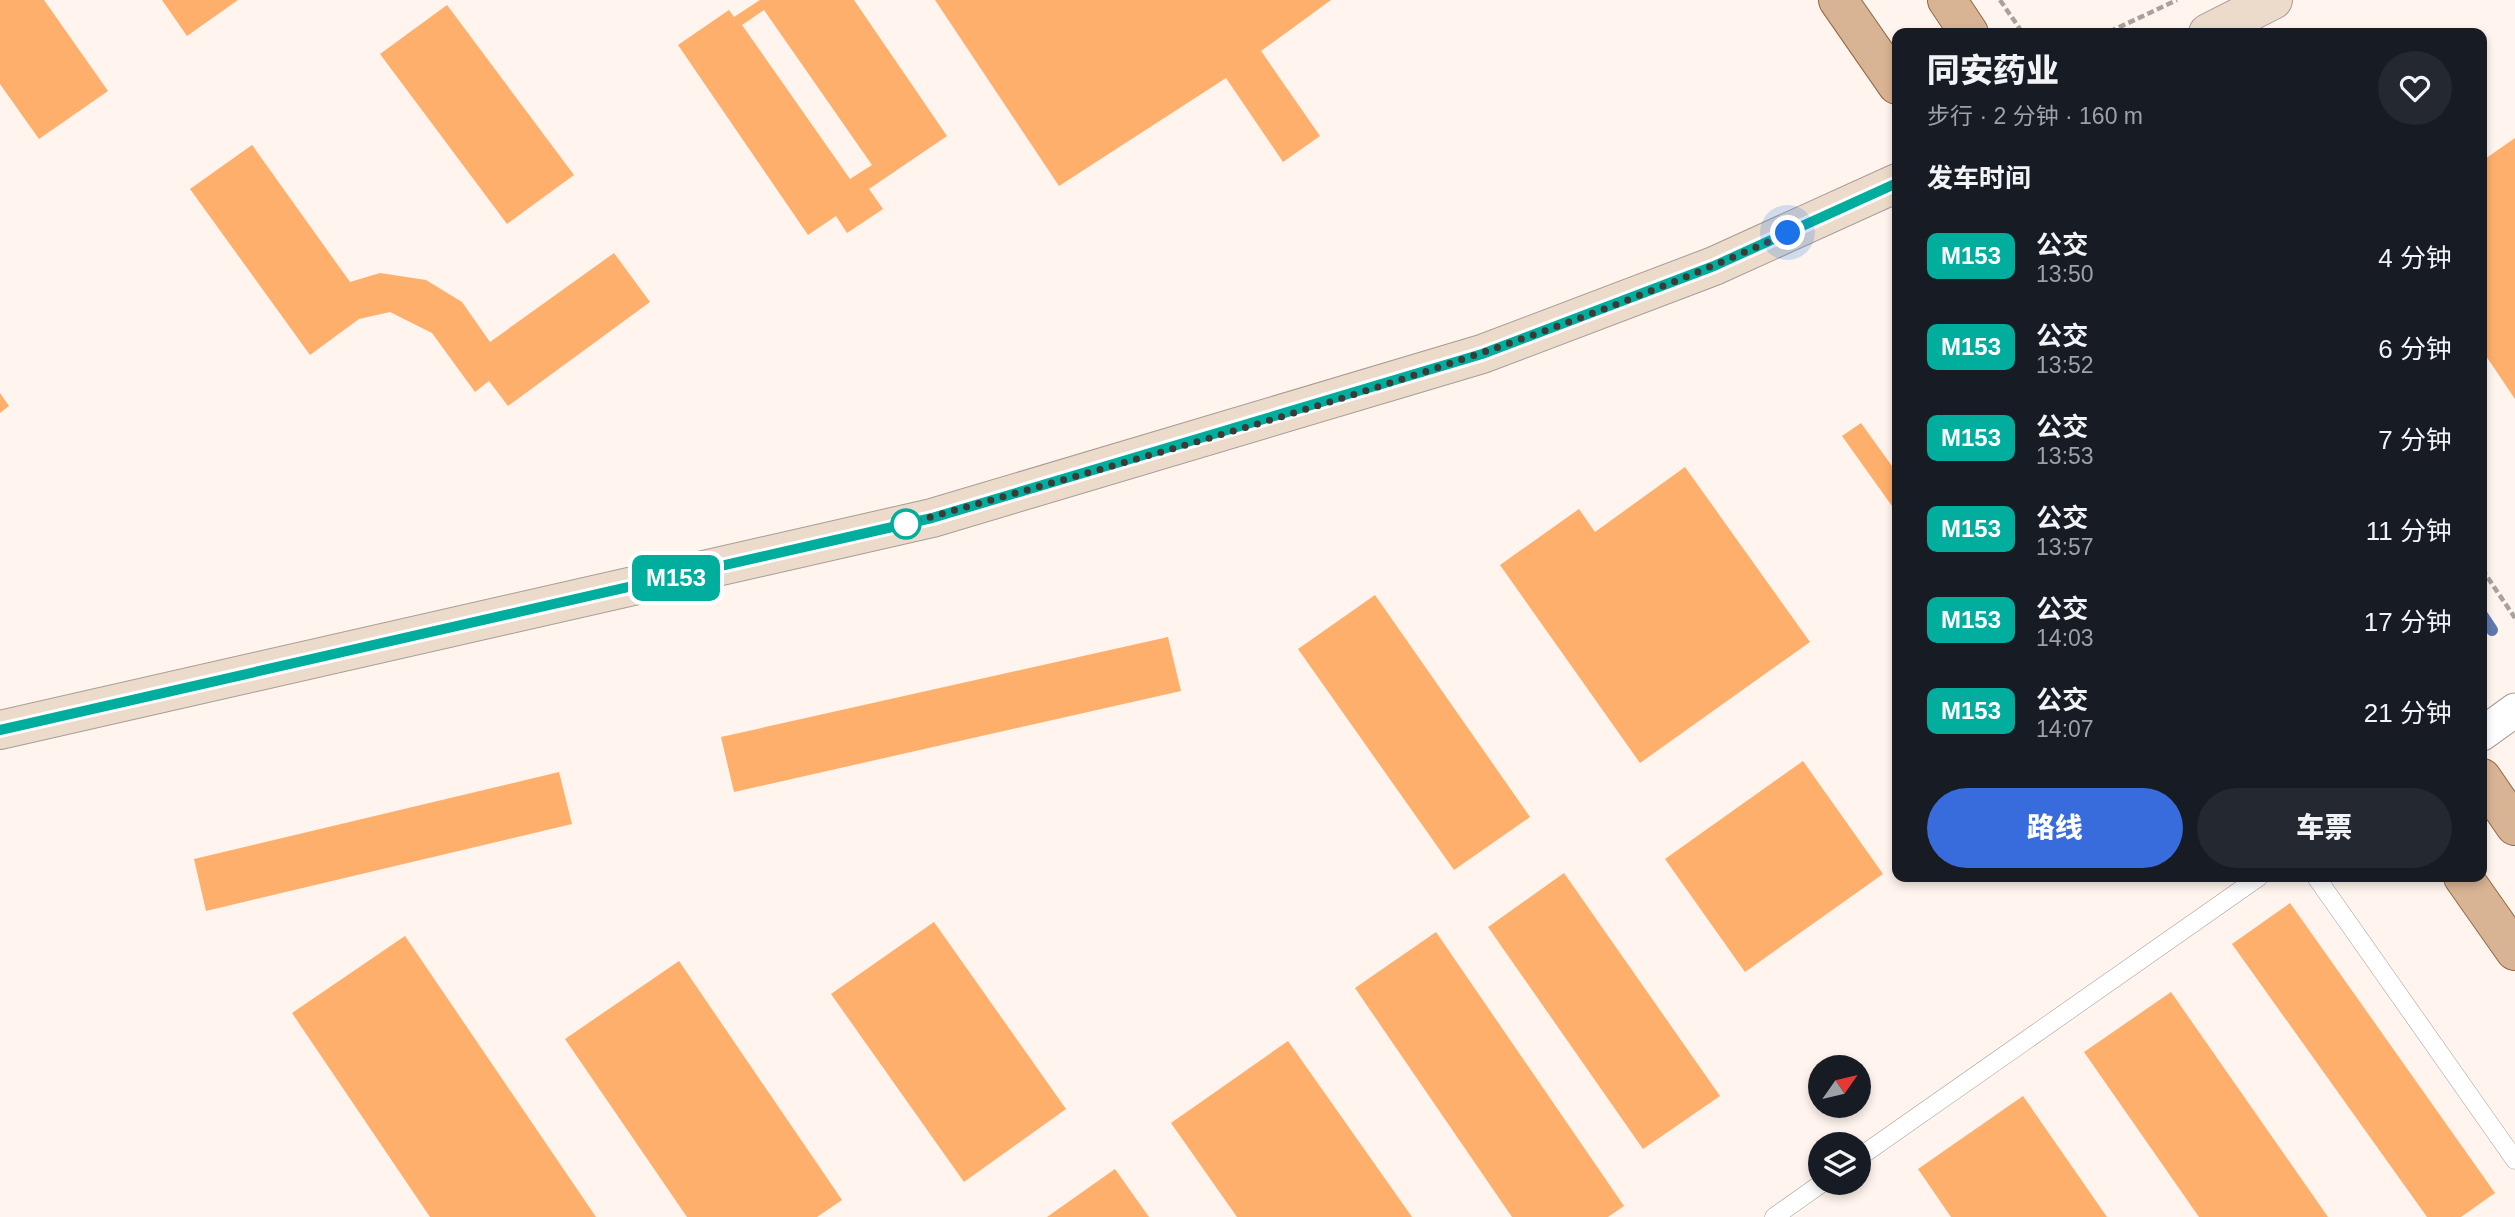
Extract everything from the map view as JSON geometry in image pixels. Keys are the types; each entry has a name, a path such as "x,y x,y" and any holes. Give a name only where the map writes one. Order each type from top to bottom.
{"main road":[{"path":"1838,0 1892,78"},
{"path":"1947,0 1966,28"},
{"path":"2487,785 2515,826"},
{"path":"2467,882 2515,951"}],"street":[{"path":"2218,28 2273,0"},
{"path":"0,730 932,518 1482,354 1714,266 1892,185"},
{"path":"2487,730 2515,710"}],"lane":[{"path":"1871,1149 2252,882"},
{"path":"2320,882 2515,1160"},
{"path":"1774,1217 1808,1193"}],"path":[{"path":"2000,0 2019,28"},
{"path":"2117,28 2177,0"},
{"path":"2487,576 2515,618"}],"building":[{"path":"0,0 44,0 108,91 39,139 0,84"},
{"path":"162,0 238,0 187,36"},
{"path":"760,0 854,0 947,136 869,189 883,209 847,233 836,216 808,235 678,45 729,10 734,17","holes":["764,10 872,165 850,179 742,25"]},
{"path":"935,0 1331,0 1261,51 1320,136 1283,162 1226,78 1059,186"},
{"path":"447,5 574,175 507,224 380,54"},
{"path":"2515,138 2515,399 2487,357 2487,158"},
{"path":"252,145 350,282 380,273 426,280 462,302 490,342 614,253 650,302 508,406 489,381 475,392 432,333 390,312 359,319 310,355 190,189"},
{"path":"0,393 9,406 0,413"},
{"path":"1861,423 1892,466 1892,506 1842,436"},
{"path":"1685,467 1810,642 1640,763 1500,565 1579,509 1595,532"},
{"path":"1375,595 1530,817 1454,870 1298,649"},
{"path":"1168,637 1181,691 734,792 721,737"},
{"path":"1803,761 1883,874 1745,972 1665,859"},
{"path":"559,772 572,824 206,911 194,859"},
{"path":"1564,873 1720,1096 1643,1149 1488,927"},
{"path":"2290,903 2495,1193 2461,1217 2427,1217 2232,944"},
{"path":"934,922 1066,1109 964,1182 831,994"},
{"path":"1436,932 1624,1206 1608,1217 1512,1217 1355,988"},
{"path":"405,936 596,1217 430,1217 292,1013"},
{"path":"679,961 842,1200 817,1217 687,1217 565,1039"},
{"path":"2171,992 2328,1217 2199,1217 2084,1052"},
{"path":"1288,1041 1412,1217 1237,1217 1171,1123"},
{"path":"2023,1096 2107,1217 1951,1217 1918,1169"},
{"path":"1115,1169 1149,1217 1047,1217"}],"waterway":[{"path":"2487,622 2492,630"}],"bus line":[{"name":"M153","path":"0,730 932,518 1273,419 1482,354 1714,266 1892,185"}],"route":[{"path":"906,524 1273,419 1482,354 1714,266 1788,233"}]}
